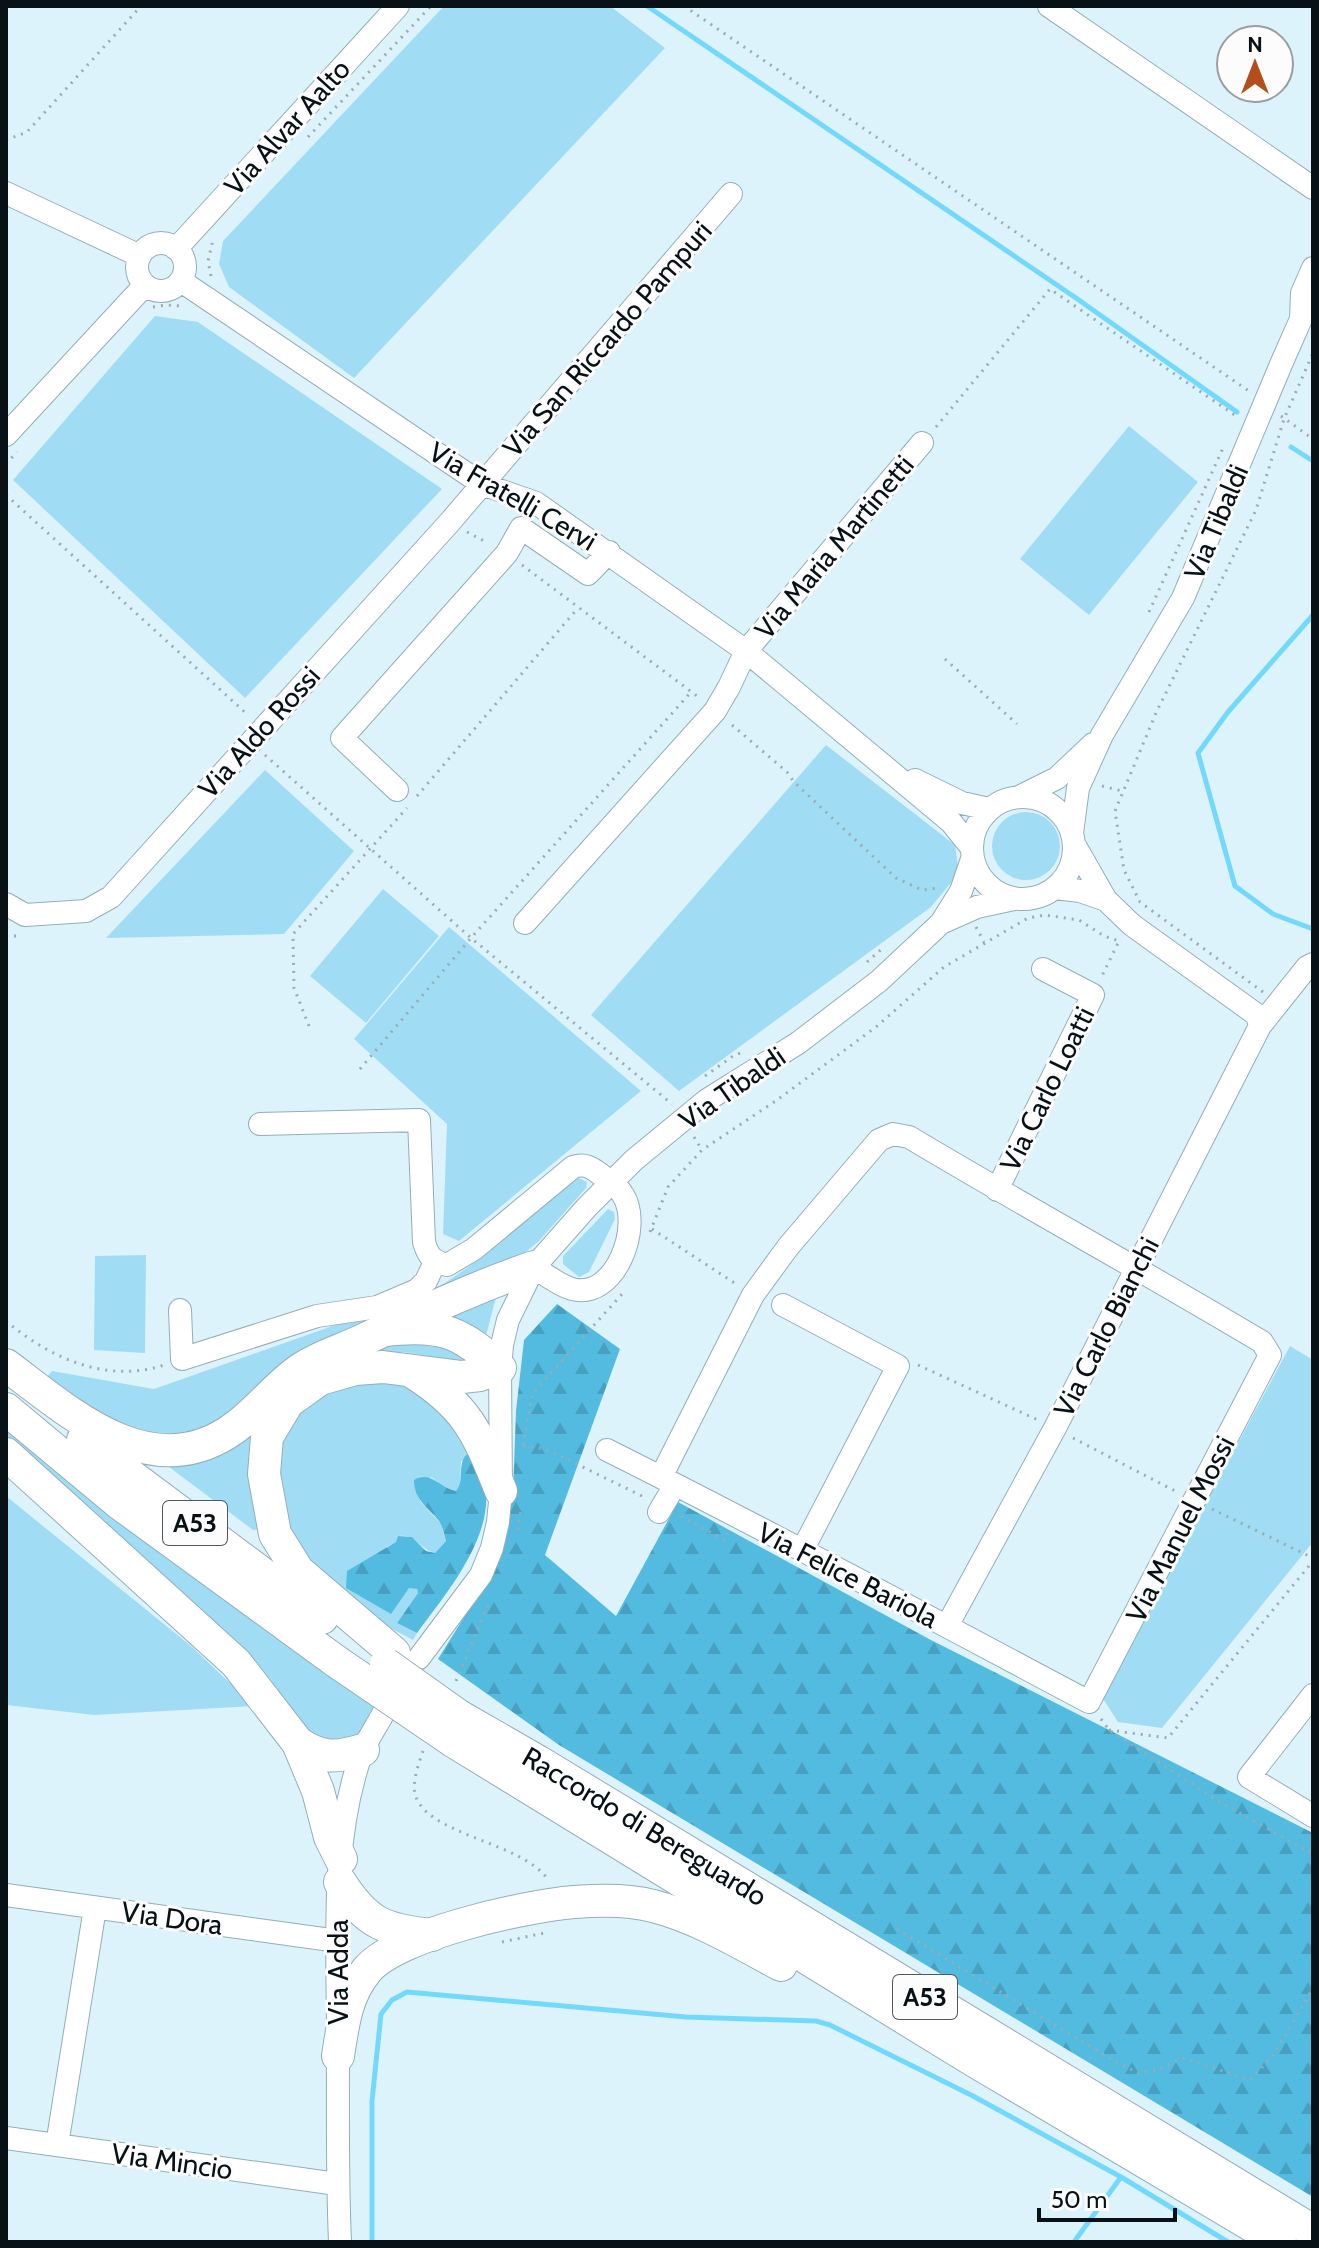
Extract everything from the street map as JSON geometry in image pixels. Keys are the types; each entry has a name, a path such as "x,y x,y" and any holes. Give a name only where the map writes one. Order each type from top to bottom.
{"highway":[{"path":"6,1365 54,1401 120,1442 153,1451 189,1450 225,1435 300,1370 496,1280 534,1267"},
{"path":"384,1330 432,1328 455,1334 477,1346 500,1368 462,1377 383,1367 355,1369 320,1379 288,1402 267,1437 264,1474 275,1534 298,1571 399,1659"},
{"path":"411,1371 441,1390 476,1430 511,1500"},
{"name":"Raccordo di Bereguardo","path":"6,1379 49,1414 399,1659 452,1717 973,2060 1280,2242"},
{"name":"Raccordo di Bereguardo","path":"6,1409 119,1503 337,1662 539,1762 1313,2231"},
{"path":"6,1454 236,1663 298,1743 318,1791 353,1903 375,1922 402,1932 432,1935"},
{"path":"298,1743 315,1754 332,1757 363,1750"},
{"path":"338,2056 347,2001 368,1968 398,1949 432,1935 544,1905 609,1900 652,1905 688,1918 973,2060"}],"street":[{"name":"Via Alvar Aalto","path":"176,249 398,6"},
{"path":"1049,6 1313,188"},
{"path":"6,193 140,256"},
{"name":"Via San Riccardo Pampuri","path":"482,484 731,194"},
{"path":"156,244 170,245 176,249 184,260 181,281 160,291 145,285 137,272 140,256 149,246 156,244"},
{"name":"Via Tibaldi","path":"1073,839 1078,788 1102,735 1183,598 1307,310 1302,293 1313,268"},
{"name":"Via Fratelli Cervi","path":"181,281 482,484 536,503 746,651 951,822 972,853"},
{"path":"11,444 145,285"},
{"name":"Via Maria Martinetti","path":"525,923 715,711 746,651 928,437"},
{"name":"Via Aldo Rossi","path":"6,904 25,915 86,911 111,897 482,484"},
{"path":"397,790 342,738 507,553 521,528 588,574 609,552"},
{"name":"Via Tibaldi","path":"1019,797 1057,778 1102,735"},
{"name":"Via Fratelli Cervi","path":"873,755 962,803 989,809"},
{"path":"1073,839 1068,873 1055,888 1036,898 1014,899 987,885 980,877 972,853 976,826 989,809 1019,797 1036,798 1052,806 1064,817 1106,900 1132,925 1257,1015 1260,1026"},
{"name":"Via Tibaldi","path":"511,1500 500,1368 508,1320 534,1267 634,1160 707,1100 798,1043 879,981 941,923 961,891 972,853"},
{"path":"1055,888 1080,891 1106,900"},
{"name":"Via Tibaldi","path":"941,923 977,907 1014,899"},
{"name":"Via Carlo Bianchi","path":"947,1626 1055,1428 1260,1026 1307,967 1313,964"},
{"name":"Via Carlo Loatti","path":"997,1190 1093,995 1043,969"},
{"path":"260,1124 419,1120 424,1242 427,1253 435,1262 447,1265 461,1258 573,1167 588,1166 612,1182 622,1193 631,1218 630,1233 623,1253 601,1285 573,1289 534,1267"},
{"path":"661,1509 668,1481 753,1295 788,1247 879,1140 893,1134 909,1137 1136,1267"},
{"path":"180,1310 182,1359 317,1316 377,1307 417,1290 426,1281 435,1262"},
{"name":"Via Manuel Mossi","path":"1089,1702 1270,1355 1262,1342 1136,1267"},
{"path":"783,1305 898,1366 803,1549"},
{"name":"Via Felice Bariola","path":"607,1450 803,1549 1089,1702"},
{"path":"399,1659 481,1575 498,1522 511,1500"},
{"path":"1313,1695 1249,1777 1313,1816"},
{"name":"Via Adda","path":"340,2242 337,2184 341,1871 346,1821 363,1750 385,1710"},
{"name":"Via Dora","path":"6,1895 338,1941"},
{"path":"57,2145 95,1908"},
{"name":"Via Mincio","path":"6,2138 337,2184"}],"path":[{"path":"6,140 27,132 141,6"},
{"path":"301,145 431,6"},
{"path":"684,6 1267,403 1313,439"},
{"path":"152,307 166,305 195,309 212,282 208,261 214,237"},
{"path":"928,437 1050,289 1242,420"},
{"path":"1265,993 1140,902 1124,870 1115,811 1156,713 1256,510 1284,419 1313,353"},
{"path":"6,464 11,444"},
{"path":"1149,614 1220,450 1228,444"},
{"path":"6,495 262,728"},
{"path":"449,523 507,553 692,691 787,772 896,878 922,890 942,888 948,891"},
{"path":"309,1026 294,988 293,934 371,849 578,608"},
{"path":"945,659 1017,724"},
{"path":"360,1069 471,938 692,691"},
{"path":"265,755 471,938 674,1106"},
{"path":"1094,784 1123,791"},
{"path":"647,1241 668,1187 702,1150 777,1100 876,1027 944,967 1028,918 1045,915 1079,920 1104,936 1119,941 1093,995"},
{"path":"866,964 891,941"},
{"path":"631,1218 742,1288"},
{"path":"522,1458 532,1394 627,1286"},
{"path":"6,1321 31,1342 85,1366 120,1373 142,1372 182,1359"},
{"path":"909,1368 920,1364 1043,1422"},
{"path":"1062,1432 1179,1493"},
{"path":"523,1445 546,1449 724,1540 735,1517"},
{"path":"511,1500 517,1535"},
{"path":"1109,1730 1168,1738 1313,1560 1203,1505"},
{"path":"491,1596 452,1717 417,1772 415,1794 426,1810 444,1825 523,1857 540,1867 553,1887"},
{"path":"1089,1702 1109,1730 1220,1802 1313,1854"},
{"path":"897,1929 1138,2073 1156,2070 1183,2058 1250,2080 1273,2056 1313,1988"},
{"path":"501,1942 544,1935 551,1930"}],"shaded area":[{"path":"444,6 610,6 665,48 354,378 229,287 219,264 223,241"},
{"path":"155,316 198,322 442,489 245,698 13,480"},
{"path":"1129,426 1198,482 1089,615 1020,559"},
{"path":"826,745 955,845 959,873 931,907 679,1091 591,1015"},
{"path":"265,770 354,851 284,934 106,938"},
{"path":"1026,812 1050,822 1060,846 1050,870 1026,880 1002,870 992,846 1002,822"},
{"path":"383,889 439,936 366,1023 310,976"},
{"path":"449,927 641,1091 459,1241 443,1234 447,1124 354,1039"},
{"path":"575,1176 587,1182 586,1188 539,1241 521,1256 236,1413 186,1436 159,1436 114,1427 47,1377 52,1371 154,1389 355,1318 403,1306 445,1283 481,1258"},
{"path":"608,1209 614,1212 615,1219 589,1272 579,1277 563,1264 563,1256"},
{"path":"146,1255 145,1353 94,1350 95,1256"},
{"path":"502,1288 495,1301 486,1336 437,1314"},
{"path":"426,1336 477,1364 404,1352 358,1353"},
{"path":"1290,1346 1313,1360 1313,1542 1162,1728 1118,1722 1102,1697"},
{"path":"349,1376 426,1389 483,1462 461,1461 460,1487 456,1491 449,1490 431,1477 420,1501 441,1524 446,1541 435,1553 405,1536 399,1536 397,1542 386,1547 409,1587 417,1589 418,1593 397,1623 417,1633 413,1640 383,1624 308,1571 284,1531 278,1440 303,1400"},
{"path":"253,1425 261,1529 253,1530 165,1464"},
{"path":"6,1427 378,1700 354,1743 317,1740 208,1619 6,1438"},
{"path":"6,1496 191,1646 254,1706 94,1715 6,1705"}],"green space":[{"path":"557,1304 620,1349 545,1555 616,1616 678,1502 929,1639 1313,1833 1313,2197 559,1745 438,1659 501,1558 513,1493 516,1411 524,1340"},
{"path":"466,1455 473,1455 486,1490 486,1509 481,1529 464,1566 417,1633 397,1623 418,1593 417,1589 409,1588 391,1614 346,1588 347,1571 396,1542 398,1536 412,1537 426,1551 435,1553 446,1541 439,1521 419,1498 414,1480 426,1477 456,1491"}],"waterway":[{"path":"647,6 1076,298 1237,412"},
{"path":"1291,447 1313,461"},
{"path":"1313,615 1228,712 1198,753 1235,886 1273,914 1313,929"},
{"path":"372,2242 372,2101 381,2014 392,2000 407,1992 686,2017 816,2021 830,2025 973,2096 1121,2177 1228,2242"},
{"path":"1074,2242 1121,2177"}]}
